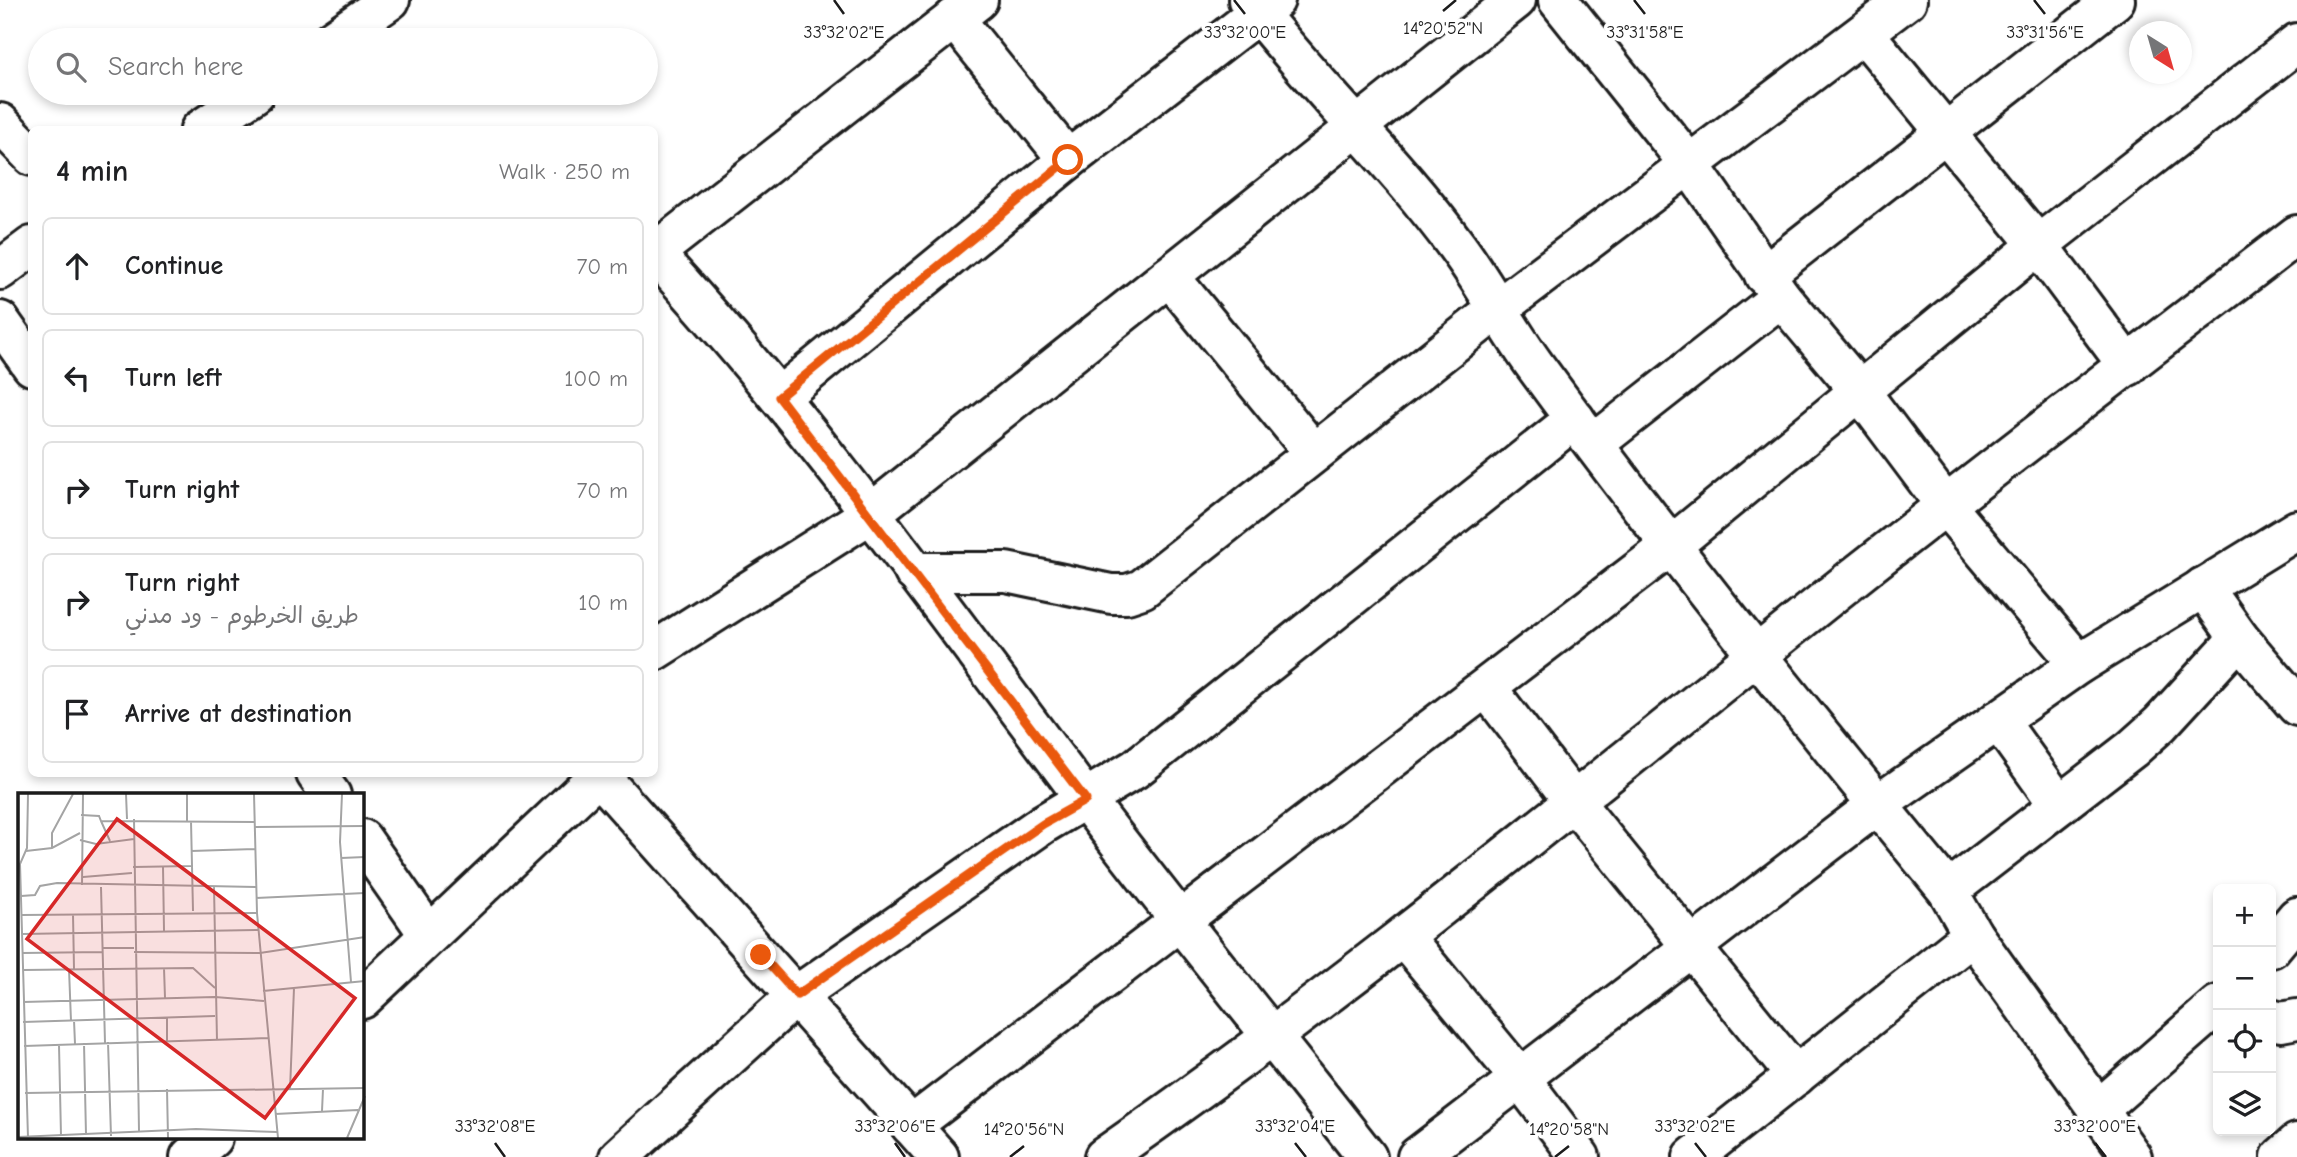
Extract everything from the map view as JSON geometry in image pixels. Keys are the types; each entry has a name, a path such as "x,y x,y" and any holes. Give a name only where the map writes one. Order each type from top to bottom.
{"street":[{"path":"349,28 390,0"},
{"path":"658,648 870,514 1516,0"},
{"path":"1558,0 1689,164 1772,286 1859,390 1946,506 2079,664"},
{"path":"619,1157 797,995 1043,824 1135,769 1585,431 1772,286 1946,134 2115,0"},
{"path":"914,572 1006,572 1111,594 1127,594 1142,589 1496,310 1864,33 1896,3"},
{"path":"779,397 1260,5 1356,129 1408,184 1459,250 1496,310 1672,545 1948,891 1973,935 2132,1157"},
{"path":"658,250 966,9 1068,160"},
{"path":"1864,33 2038,245 2128,366"},
{"path":"911,1126 1672,545 2038,245 2297,43"},
{"path":"206,126 237,105"},
{"path":"0,122 28,152"},
{"path":"1104,1157 1273,1037 1404,937 1946,506 2297,235"},
{"path":"0,270 28,249"},
{"path":"658,257 723,328 779,397 1086,800 1367,1157"},
{"path":"1170,276 1259,390 1314,453"},
{"path":"0,321 28,360"},
{"path":"1417,1157 1877,804 2079,664 2297,530"},
{"path":"2203,587 2239,638 2297,706"},
{"path":"1948,891 2160,724 2239,638"},
{"path":"1487,688 1575,803 1796,1076"},
{"path":"1998,720 2059,805"},
{"path":"318,777 330,793"},
{"path":"364,997 595,777"},
{"path":"601,777 939,1157"},
{"path":"364,842 429,935"},
{"path":"2272,947 2297,917"},
{"path":"1693,1157 1973,935"},
{"path":"1404,937 1520,1078 1580,1157"},
{"path":"2097,1111 2213,1009"},
{"path":"2276,1020 2297,1019"},
{"path":"190,1157 210,1140"},
{"path":"2281,1157 2297,1143"}],"route":[{"path":"761,955 797,995 1043,824 1086,800 779,397 1068,160"}]}
